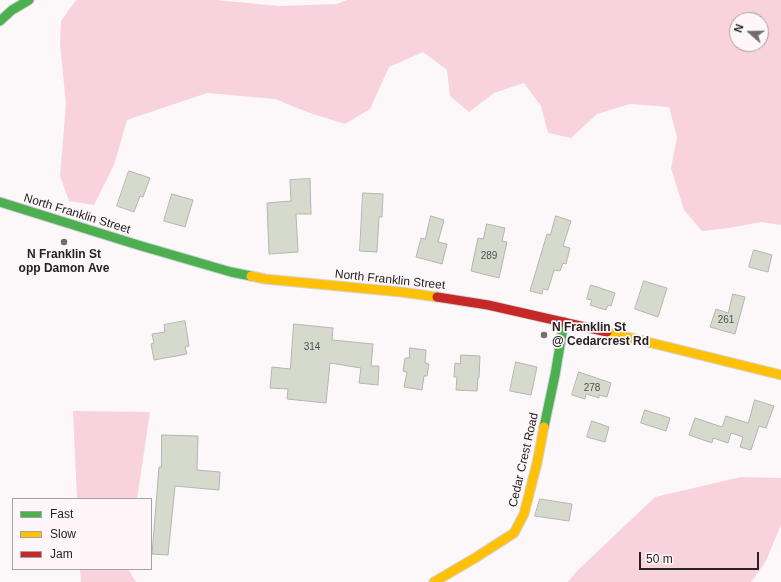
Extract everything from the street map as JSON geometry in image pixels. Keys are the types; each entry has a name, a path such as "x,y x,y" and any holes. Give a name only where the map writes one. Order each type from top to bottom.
{"main road":[{"path":"0,21 12,10 29,0"},
{"name":"North Franklin Street","path":"0,202 125,242 231,272 273,280 401,292 488,305 781,375"},
{"name":"Cedar Crest Road","path":"434,582 514,533 524,514 537,463 564,322"}],"shaded area":[{"path":"76,0 216,0 279,6 337,4 347,0 781,0 781,225 761,222 702,231 684,210 671,168 677,137 669,107 630,104 597,114 571,138 548,133 541,106 524,83 494,93 469,112 450,96 447,70 423,52 389,67 370,109 345,124 307,112 275,99 207,93 127,120 114,165 94,205 69,201 60,176 66,104 60,44 61,21"},
{"path":"73,411 150,412 137,498 77,498"},
{"path":"741,477 781,478 781,525 766,561 751,582 568,582 577,571 655,497"},
{"path":"80,570 129,570 136,582 81,582"}],"building":[{"path":"129,171 150,178 143,197 140,196 134,212 117,206"},
{"path":"310,179 311,214 296,214 298,252 269,254 267,203 291,201 290,180"},
{"path":"363,193 383,194 382,217 379,217 377,252 360,251"},
{"path":"172,194 193,200 185,227 164,221"},
{"path":"431,216 444,220 438,242 447,244 442,264 416,257 421,238 425,239"},
{"path":"556,216 571,221 563,246 570,248 566,264 563,263 560,271 554,270 548,290 543,289 542,294 530,291 547,234 550,235"},
{"path":"487,224 505,228 502,241 507,242 499,278 471,271 478,238 483,239"},
{"path":"754,250 772,255 768,272 749,267"},
{"path":"644,281 667,288 658,317 635,309"},
{"path":"591,285 615,293 611,306 608,305 606,310 590,305 592,300 587,299"},
{"path":"733,294 745,297 735,334 710,327 716,309 728,313"},
{"path":"185,321 189,346 185,347 187,354 154,360 151,344 154,343 152,334 165,332 164,325"},
{"path":"294,324 333,328 332,340 373,344 371,366 379,366 378,385 359,383 361,368 330,363 326,403 287,399 288,389 270,388 272,367 290,369"},
{"path":"410,348 426,350 425,363 429,364 427,376 424,376 422,390 404,387 407,372 403,371 405,358 409,358"},
{"path":"461,355 480,356 477,391 456,390 457,377 454,377 455,363 460,364"},
{"path":"516,362 537,367 531,395 510,391"},
{"path":"579,372 611,383 607,397 599,395 599,398 586,394 585,399 572,395"},
{"path":"755,400 774,406 766,428 759,426 751,450 740,447 743,437 731,433 728,443 713,438 712,443 689,435 695,418 722,427 726,416 748,423"},
{"path":"645,410 670,418 666,431 641,423"},
{"path":"592,421 609,427 605,442 587,437"},
{"path":"162,435 198,436 197,470 220,472 219,490 175,486 168,555 152,554 159,467 161,467"},
{"path":"540,499 572,504 569,521 535,516"}],"traffic: fast":[{"path":"0,21 12,10 29,0"},
{"path":"0,202 138,245 231,272 251,276"},
{"path":"544,427 564,322"}],"traffic: slow":[{"path":"251,276 265,279 401,292 437,297"},
{"path":"607,332 781,375"},
{"path":"434,582 514,533 524,514 537,463 544,427"}],"traffic: jam":[{"path":"437,297 488,305 607,332"}],"place":[{"name":"N Franklin St opp Damon Ave","path":"64,242"},
{"name":"N Franklin St @ Cedarcrest Rd","path":"544,335"}]}
